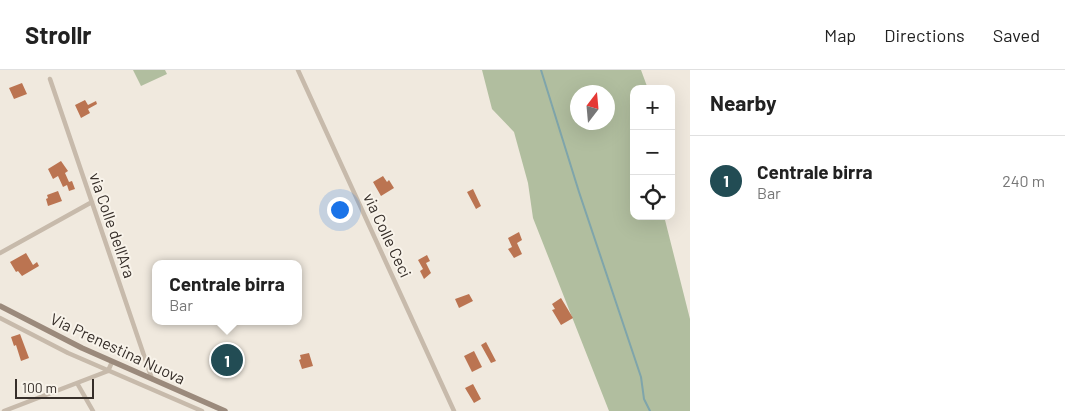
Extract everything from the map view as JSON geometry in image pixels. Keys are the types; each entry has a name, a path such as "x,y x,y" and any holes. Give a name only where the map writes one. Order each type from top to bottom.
{"main road":[{"name":"Via Prenestina Nuova","path":"0,306 112,362 226,411"}],"street":[{"name":"via Colle Ceci","path":"298,70 454,411"},
{"name":"via Colle dell'Ara","path":"50,79 152,380"},
{"path":"0,252 92,202"},
{"path":"0,318 108,371 202,411"},
{"path":"4,411 108,371 112,362"},
{"path":"77,383 93,411"}],"green space":[{"path":"133,70 165,70 167,74 141,86"},
{"path":"482,70 641,70 647,85 630,85 630,220 665,220 690,319 690,411 609,411 533,218 528,183 514,132 492,109"}],"building":[{"path":"22,83 27,94 14,99 9,88"},
{"path":"85,100 88,105 96,101 97,104 88,109 90,113 81,118 75,105"},
{"path":"61,161 68,171 65,173 69,182 72,181 75,189 69,191 67,185 63,187 58,176 53,179 48,169"},
{"path":"383,176 387,182 389,180 394,188 381,196 373,182"},
{"path":"473,189 481,206 476,209 467,192"},
{"path":"58,191 62,201 48,206 47,195"},
{"path":"519,232 522,240 517,243 522,254 514,258 508,249 512,247 508,238"},
{"path":"26,253 33,265 37,262 39,266 22,276 18,271 16,272 10,262"},
{"path":"427,255 430,261 426,263 431,273 424,279 420,271 423,269 418,260"},
{"path":"469,294 473,301 459,308 455,299"},
{"path":"561,298 573,318 561,325 552,310 555,309 552,304"},
{"path":"20,334 29,358 21,361 16,345 14,346 11,337"},
{"path":"486,342 496,361 491,363 481,345"},
{"path":"229,349 238,363 225,370 217,356"},
{"path":"474,351 482,367 472,372 464,356"},
{"path":"309,353 313,366 302,369 299,360 301,359 300,355"},
{"path":"473,384 481,399 474,403 465,388"}],"waterway":[{"path":"541,70 579,192 641,377 644,399 650,411"}],"place":[{"name":"Centrale birra","path":"227,360"}]}
